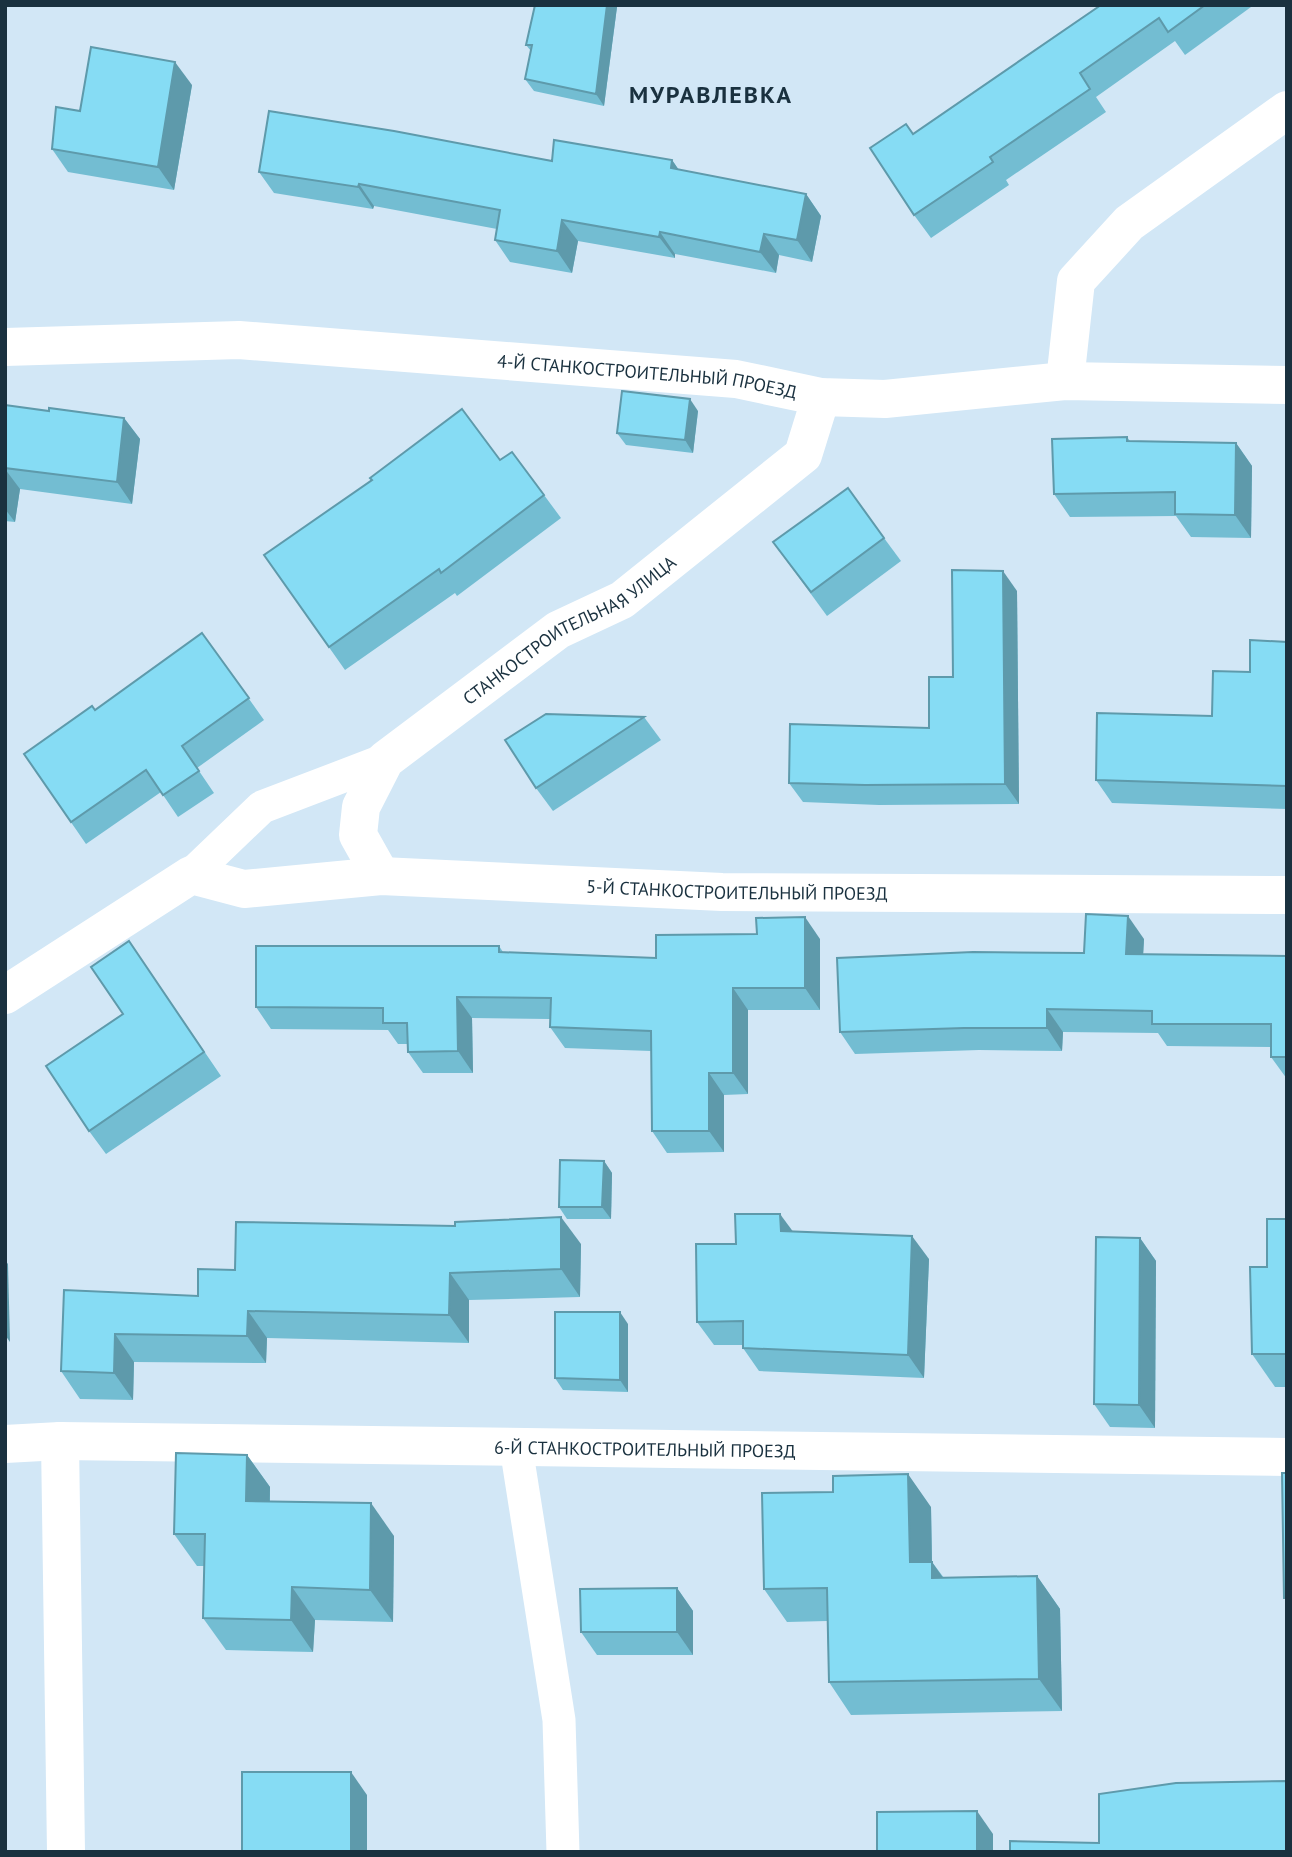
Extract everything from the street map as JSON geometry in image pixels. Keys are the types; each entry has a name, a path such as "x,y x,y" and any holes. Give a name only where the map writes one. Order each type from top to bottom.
{"street":[{"path":"1065,381 1076,281 1129,223 1287,110"},
{"name":"4-Й СТАНКОСТРОИТЕЛЬНЫЙ ПРОЕЗД","path":"5,347 239,340 736,379 821,397 885,399 1065,381 1287,385"},
{"name":"СТАНКОСТРОИТЕЛЬНАЯ УЛИЦА","path":"381,876 358,835 361,807 385,760 558,630 622,600 803,455 821,397"},
{"path":"5,995 191,875"},
{"name":"5-Й СТАНКОСТРОИТЕЛЬНЫЙ ПРОЕЗД","path":"191,875 244,889 381,876 722,892 1287,895"},
{"path":"60,1441 66,1852"},
{"name":"6-Й СТАНКОСТРОИТЕЛЬНЫЙ ПРОЕЗД","path":"5,1444 60,1441 1287,1457"}],"lane":[{"path":"191,875 262,807 385,760"},
{"path":"516,1447 559,1720 563,1852"}],"building":[{"path":"535,5 607,5 596,94 525,79 532,45 526,45"},
{"path":"1101,5 1205,5 1168,32 1159,18 1080,73 1090,89 990,157 993,162 914,215 870,148 906,124 913,134"},
{"path":"91,47 175,62 158,167 52,149 56,107 80,111"},
{"path":"269,111 552,161 554,140 672,160 671,168 806,194 797,240 764,234 760,252 660,232 659,237 562,220 557,251 495,240 500,210 359,184 358,187 259,172"},
{"path":"622,391 690,399 685,440 617,433"},
{"path":"5,405 124,418 117,482 5,468"},
{"path":"462,409 500,460 512,452 544,495 441,573 439,569 329,647 264,555 372,480 370,478"},
{"path":"1127,437 1127,441 1236,443 1235,515 1175,514 1175,492 1054,494 1052,439"},
{"path":"848,488 884,538 811,592 773,542"},
{"path":"952,570 1003,571 1005,784 789,783 790,724 929,728 929,677 953,677"},
{"path":"202,633 249,698 182,746 199,771 163,795 146,770 71,822 24,754 92,706 95,710"},
{"path":"1250,640 1287,642 1287,786 1096,780 1097,713 1212,716 1213,671 1250,672"},
{"path":"546,714 644,717 536,788 505,740"},
{"path":"1086,914 1128,916 1126,954 1287,956 1287,1057 1271,1057 1271,1024 1152,1024 1152,1011 1047,1009 1047,1028 840,1032 837,958 973,952 1084,953"},
{"path":"805,917 805,988 733,988 733,1073 709,1073 709,1131 652,1131 651,1031 550,1027 551,998 457,997 458,1051 408,1052 407,1023 383,1023 383,1008 256,1007 256,946 499,946 499,952 656,958 656,935 757,934 756,918"},
{"path":"129,941 204,1052 89,1131 46,1066 123,1014 91,967"},
{"path":"560,1160 604,1161 602,1207 559,1207"},
{"path":"735,1214 780,1214 781,1231 912,1236 908,1355 743,1348 743,1321 697,1322 696,1244 736,1244"},
{"path":"561,1217 561,1269 450,1273 449,1315 248,1311 247,1336 115,1334 114,1373 61,1371 64,1290 198,1296 198,1269 235,1270 236,1222 455,1226 455,1222"},
{"path":"1267,1219 1287,1219 1287,1354 1252,1354 1250,1267 1267,1267"},
{"path":"1096,1237 1140,1238 1139,1405 1094,1404"},
{"path":"555,1312 620,1312 620,1380 555,1378"},
{"path":"176,1453 247,1455 246,1501 371,1503 370,1590 292,1587 291,1620 203,1618 205,1534 174,1534"},
{"path":"1282,1473 1287,1473 1287,1598 1284,1598"},
{"path":"908,1474 910,1562 932,1562 932,1578 1037,1576 1039,1679 829,1682 827,1588 764,1589 762,1493 833,1492 833,1476"},
{"path":"677,1588 677,1632 581,1632 580,1589"},
{"path":"242,1772 351,1772 351,1852 242,1852"},
{"path":"1287,1781 1287,1852 1010,1852 1010,1841 1099,1843 1099,1794 1176,1783"},
{"path":"977,1811 977,1852 877,1852 877,1812"}],"district":[{"name":"МУРАВЛЕВКА","path":"711,94"}]}
